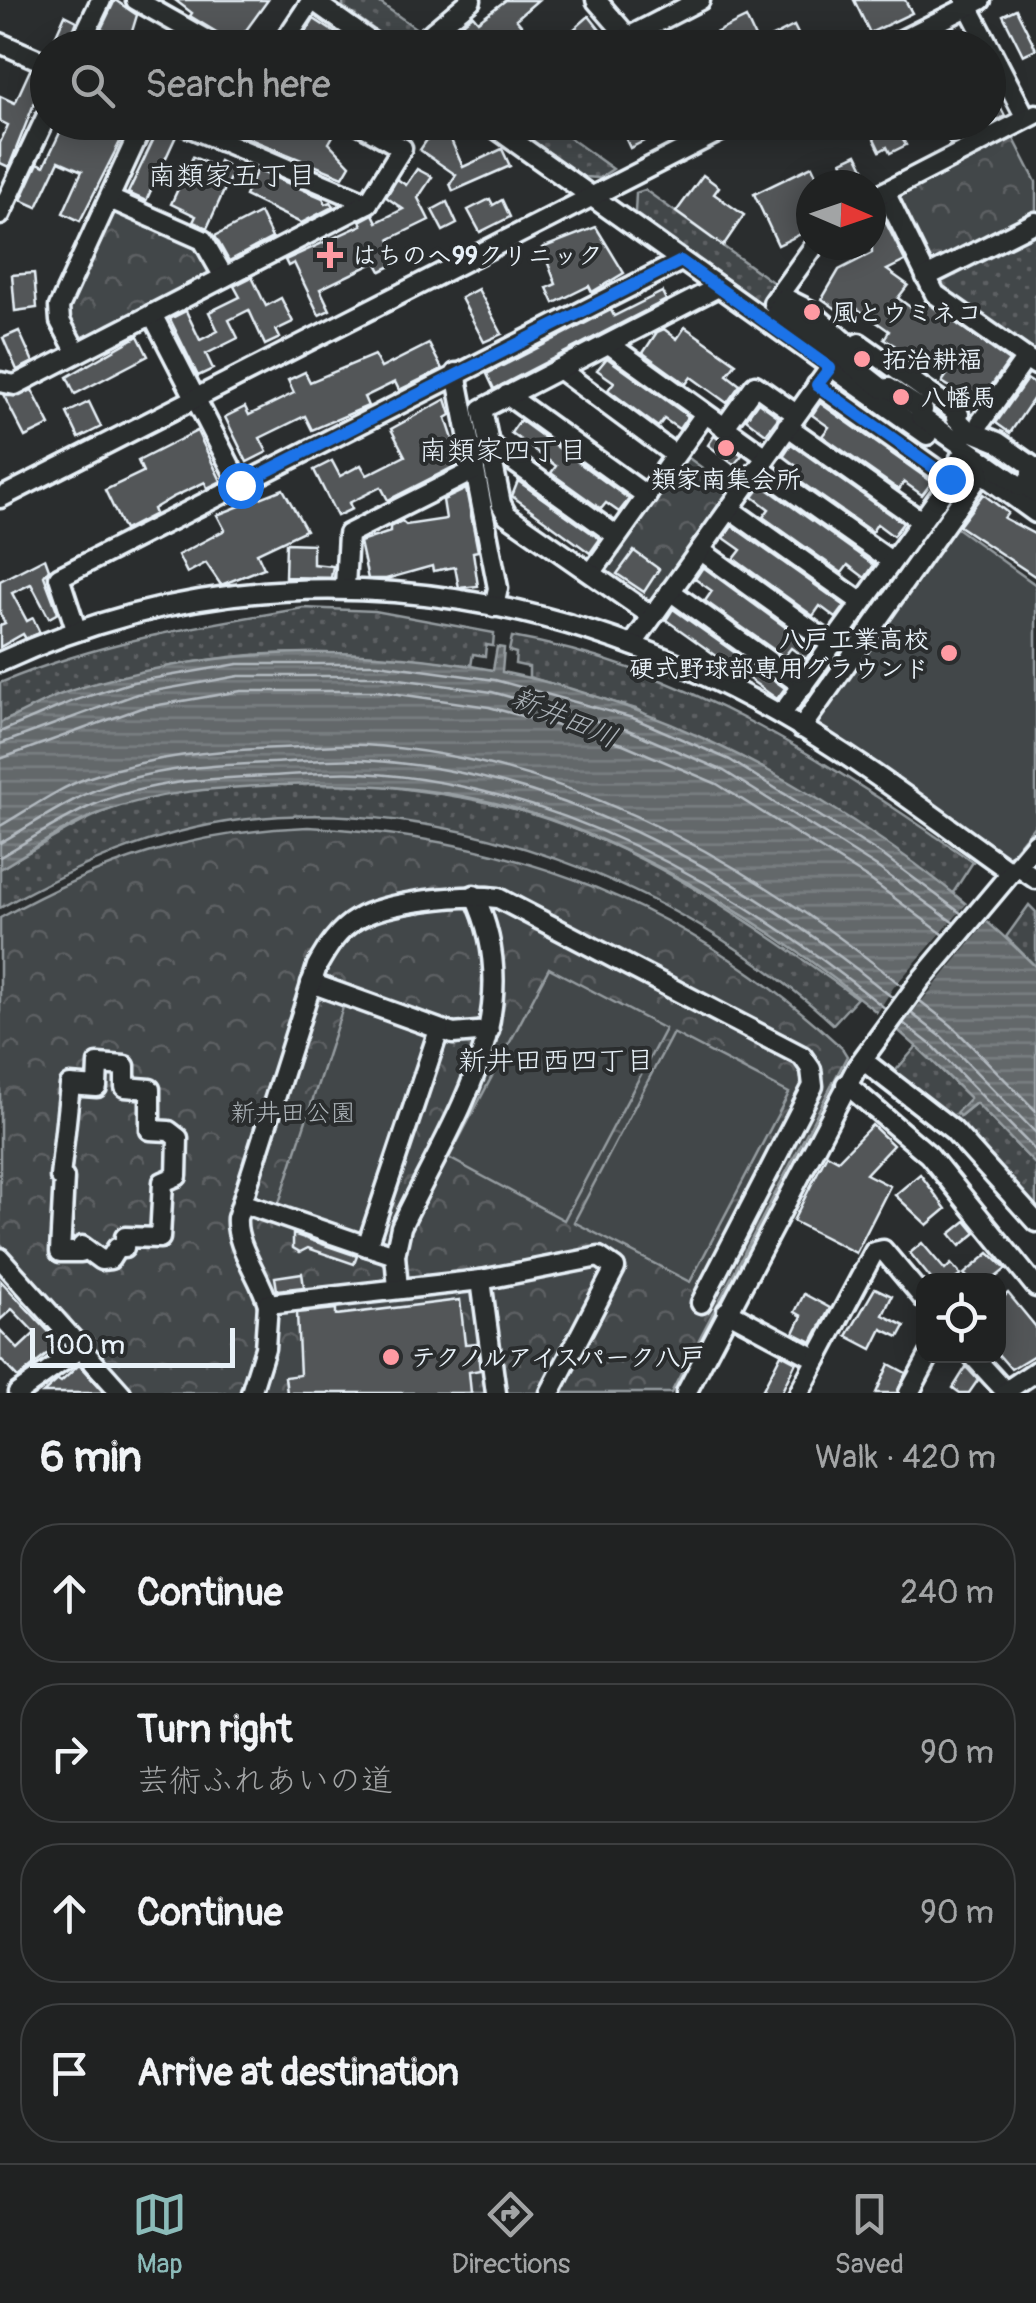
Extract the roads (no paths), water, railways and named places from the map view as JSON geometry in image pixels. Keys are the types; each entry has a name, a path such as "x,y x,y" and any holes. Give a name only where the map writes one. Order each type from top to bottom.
{"street":[{"path":"87,30 101,0"},
{"path":"136,0 189,30"},
{"path":"292,30 312,0 354,30"},
{"path":"435,30 471,0"},
{"path":"596,0 622,30"},
{"path":"642,30 700,0"},
{"path":"919,30 971,2 986,30"},
{"path":"0,43 30,56"},
{"path":"1006,68 1031,116 1006,129"},
{"path":"0,216 35,140"},
{"path":"76,352 60,321 59,308 136,140"},
{"path":"0,382 15,385 368,203 402,148 388,140"},
{"path":"513,140 1036,512"},
{"path":"0,498 702,140"},
{"path":"886,191 985,140"},
{"path":"220,141 368,203"},
{"path":"110,198 204,240 224,277"},
{"path":"886,209 934,294 1031,362 980,423"},
{"path":"926,278 1036,222"},
{"path":"760,319 804,260"},
{"path":"76,629 59,577 681,261"},
{"path":"787,285 1036,463"},
{"path":"652,616 507,515 501,504 482,409 718,287"},
{"path":"1036,480 1031,474 1034,468 998,442 968,430 956,418 959,414 860,342 855,350 809,310 784,298 776,312 796,318 817,342 882,389 889,388 915,403 923,410 920,416 1020,487 1023,484 1036,493"},
{"path":"152,314 240,485"},
{"path":"609,344 724,428 891,561"},
{"path":"632,645 830,368"},
{"path":"559,369 675,454"},
{"path":"456,373 498,588 494,606"},
{"path":"724,428 755,385 792,420 921,521"},
{"path":"817,385 950,479"},
{"path":"507,395 647,496"},
{"path":"592,572 705,414"},
{"path":"489,444 617,536"},
{"path":"781,715 965,461"},
{"path":"345,586 348,534 475,470"},
{"path":"801,728 981,473"},
{"path":"730,509 861,602"},
{"path":"700,550 831,644"},
{"path":"0,662 76,629 190,598 345,586 553,618 632,645 781,715 1014,869 1036,879"},
{"path":"670,592 804,686"},
{"path":"686,1393 846,1084 1036,843"},
{"path":"398,1288 395,1255 401,1227 482,1059 490,1031 496,968 487,922 474,895"},
{"path":"251,1393 265,1348 268,1304 236,1232 242,1203 311,983 333,939 358,918 391,908 474,895 511,905 802,1056 811,1068 813,1086 701,1303"},
{"path":"311,983 439,1030 468,1035 490,1031"},
{"path":"366,1246 439,1030"},
{"path":"870,1055 952,1130 1036,1222"},
{"path":"98,1064 125,1066 124,1088 150,1089 150,1130 169,1131 178,1138 177,1176 162,1182 160,1238 125,1236 124,1248 117,1248 110,1259 94,1258 88,1246 82,1246 81,1252 60,1252 64,1178 60,1177 70,1086 97,1086 98,1064"},
{"path":"846,1084 929,1155 1036,1288"},
{"path":"242,1203 395,1255"},
{"path":"799,1393 874,1252 883,1250 916,1289"},
{"path":"268,1304 481,1280 599,1257 615,1268 550,1393"},
{"path":"0,1258 120,1393"},
{"path":"481,1280 496,1393"},
{"path":"727,1311 817,1359"},
{"path":"19,1393 80,1349"},
{"path":"909,1393 925,1363"},
{"path":"979,1363 1006,1392 1036,1371"}],"water":[{"name":"新井田川","path":"497,647 504,648 502,672 575,690 647,715 789,782 921,868 1036,967 1036,1165 976,1103 960,1116 956,1113 970,1098 926,1055 828,974 774,936 663,869 606,842 516,809 449,794 381,786 279,785 188,792 144,800 87,818 0,869 0,723 52,698 121,676 174,665 280,654 387,656 493,670"}],"place":[{"name":"はちのへ99クリニック","path":"330,255"},
{"name":"風とウミネコ","path":"812,312"},
{"name":"拓治耕福","path":"862,359"},
{"name":"八幡馬","path":"901,397"},
{"name":"類家南集会所","path":"726,448"},
{"name":"八戸工業高校 硬式野球部専用グラウンド","path":"949,653"},
{"name":"テクノルアイスパーク八戸","path":"391,1357"}],"district":[{"name":"南類家五丁目","path":"232,175"},
{"name":"南類家四丁目","path":"503,450"},
{"name":"新井田西四丁目","path":"556,1060"}],"park label":[{"name":"新井田公園","path":"293,1112"}]}
